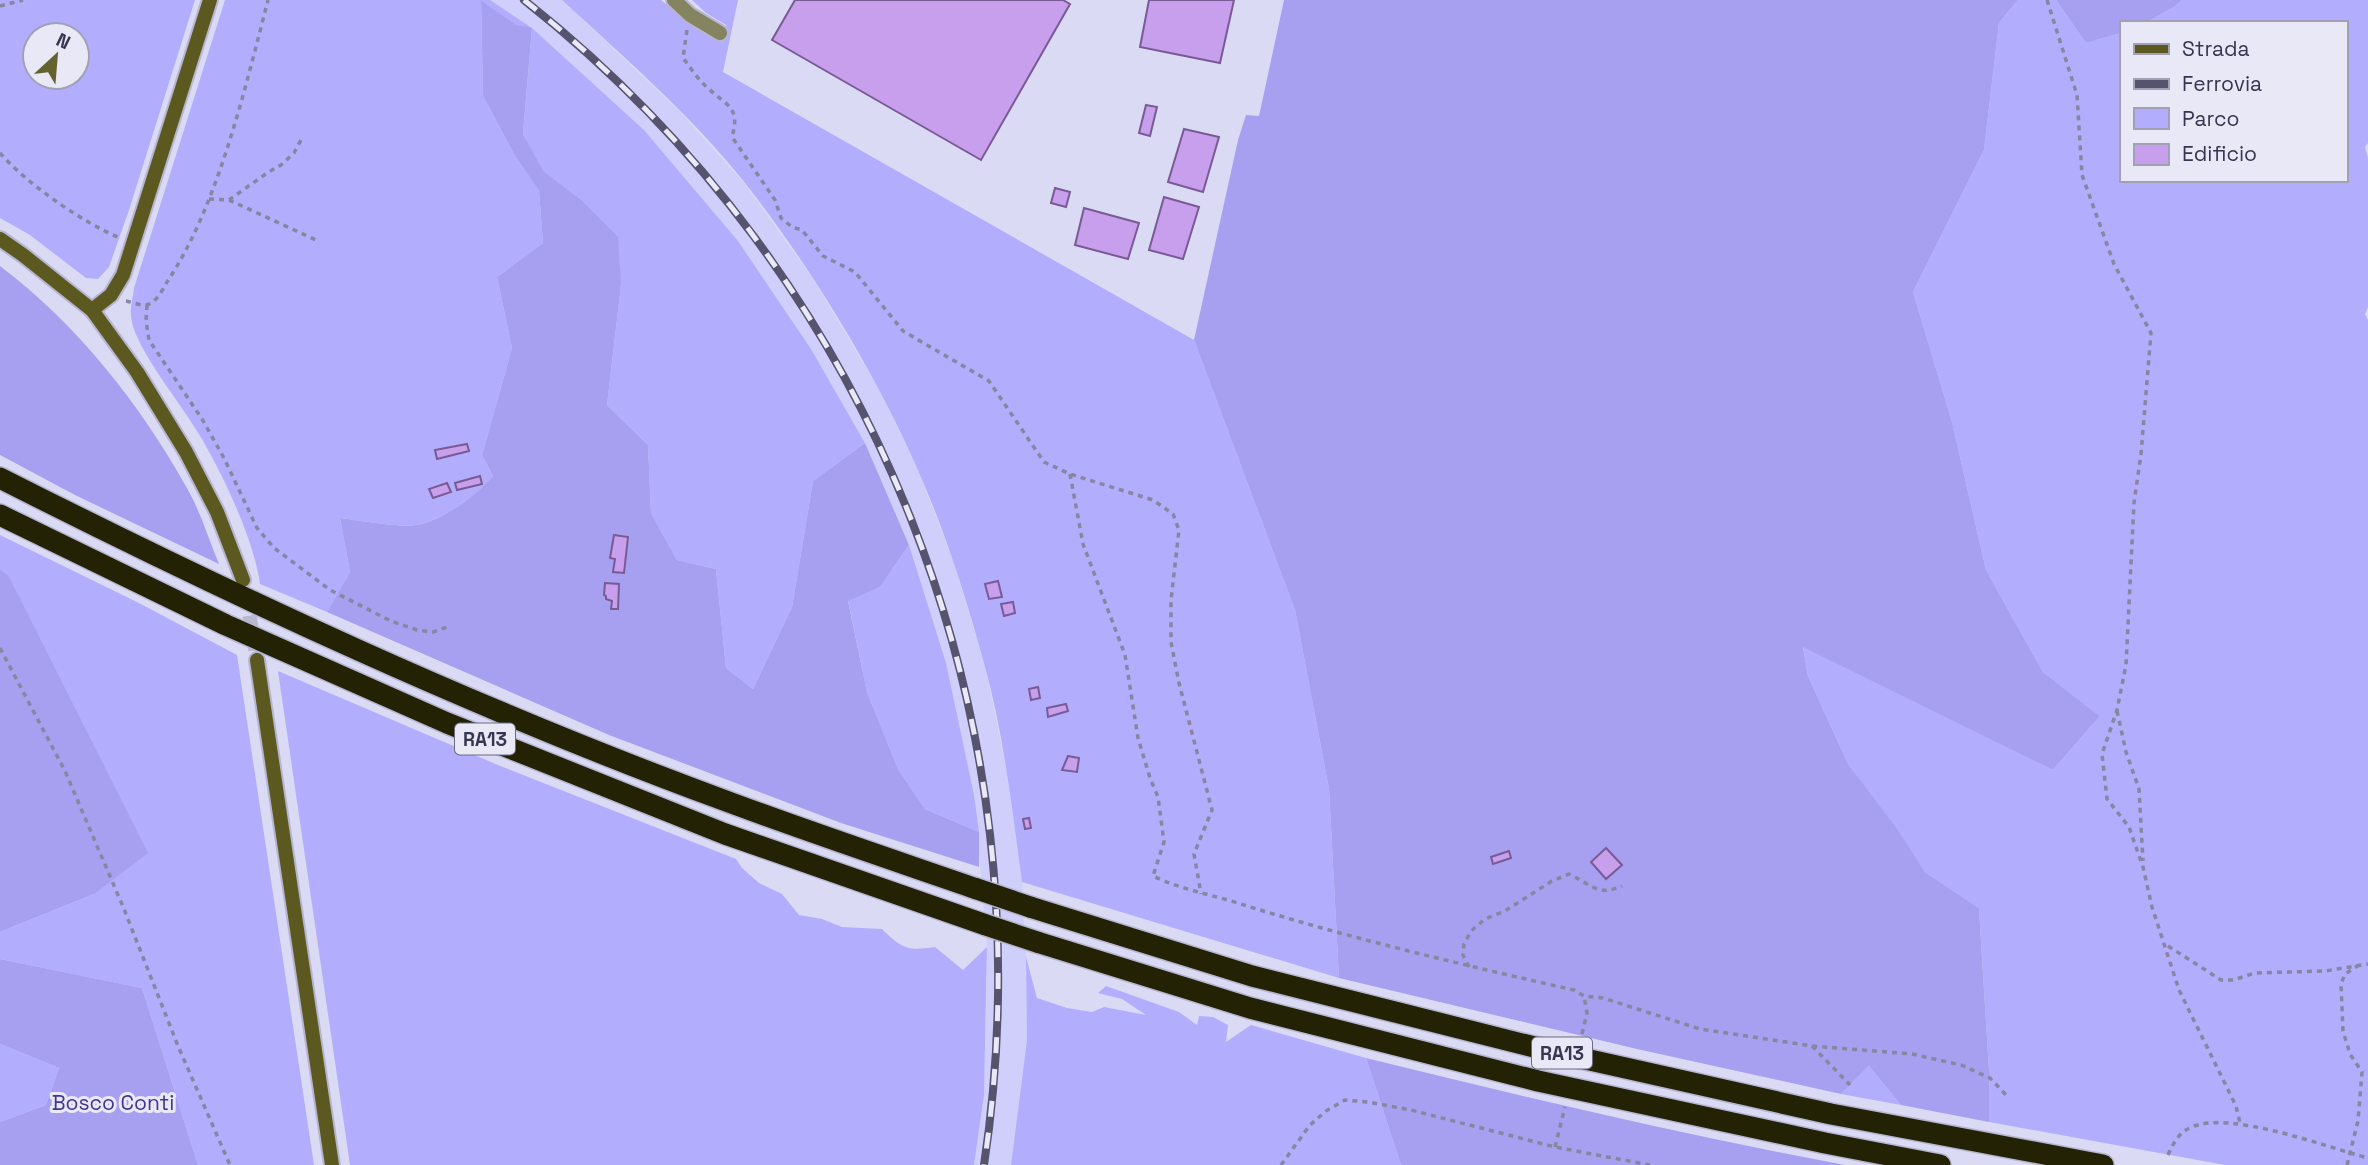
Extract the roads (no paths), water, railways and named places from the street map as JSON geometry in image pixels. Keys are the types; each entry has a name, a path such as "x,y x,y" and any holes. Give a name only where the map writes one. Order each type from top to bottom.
{"highway":[{"name":"RA13","path":"0,478 233,593 456,692 725,801 1030,907 1252,976 1554,1052 1831,1114 2104,1165"},
{"name":"RA13","path":"0,515 226,625 447,723 725,834 986,925 1250,1008 1538,1081 1940,1165"}],"main road":[{"path":"92,310 111,295 123,275 211,0"},
{"path":"0,239 92,310 137,372 186,452 217,513 243,579"},
{"path":"257,660 332,1165"}],"street":[{"path":"674,0 690,15 720,33"}],"tunnel":[{"path":"246,595 257,660"}],"railway":[{"path":"524,0 648,112 754,237 842,374 912,520 961,675 990,835 998,999 984,1165"}],"park label":[{"name":"Bosco Conti","path":"113,1103"}]}
